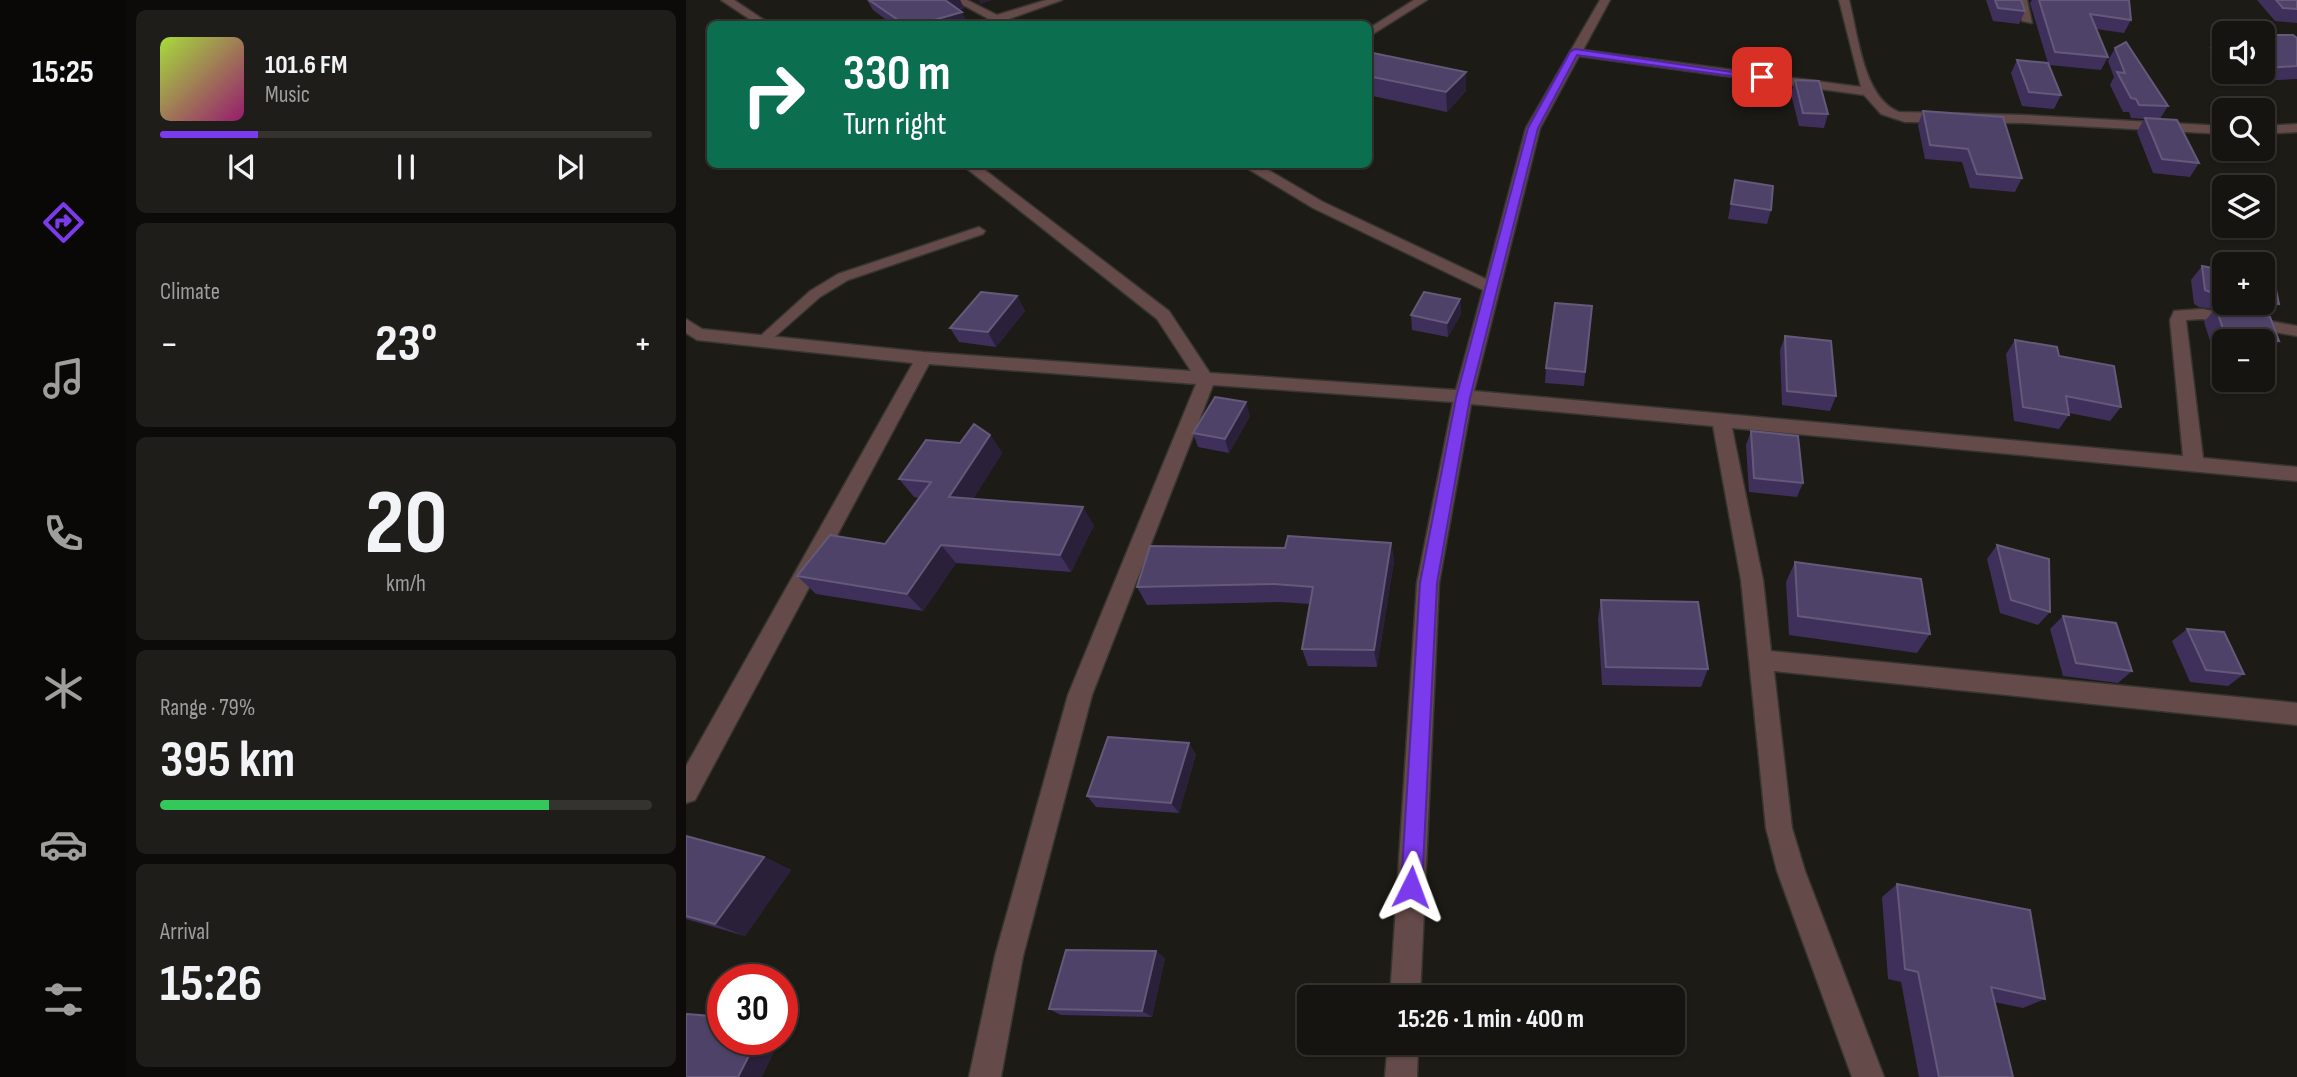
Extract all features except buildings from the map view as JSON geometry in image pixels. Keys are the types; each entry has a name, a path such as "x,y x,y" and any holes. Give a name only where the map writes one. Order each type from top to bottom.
{"street":[{"path":"726,0 759,21"},
{"path":"959,0 999,21"},
{"path":"1004,21 1057,0"},
{"path":"1372,31 1422,0"},
{"path":"1406,985 1428,583 1463,398 1533,128 1605,0"},
{"path":"1844,0 1868,92 1878,106 1886,111 1916,119 2041,118 2212,129"},
{"path":"2022,0 2028,21"},
{"path":"1575,52 1868,92"},
{"path":"2275,129 2297,128"},
{"path":"973,168 1163,316 1206,381"},
{"path":"1254,168 1318,205 1493,289"},
{"path":"2194,464 2178,320 2180,315 2202,314 2297,331"},
{"path":"689,337 764,339 924,358 1463,398 2297,474"},
{"path":"686,791 924,358"},
{"path":"985,1077 1009,956 1080,695 1206,381"},
{"path":"1721,421 1752,580 1779,828 1791,871 1868,1077"},
{"path":"1760,660 2297,714"},
{"path":"1401,1077 1402,1055"}],"lane":[{"path":"764,339 815,294 843,277 979,231"}],"route":[{"path":"1411,887 1428,583 1463,398 1533,128 1575,52 1762,77"}]}
